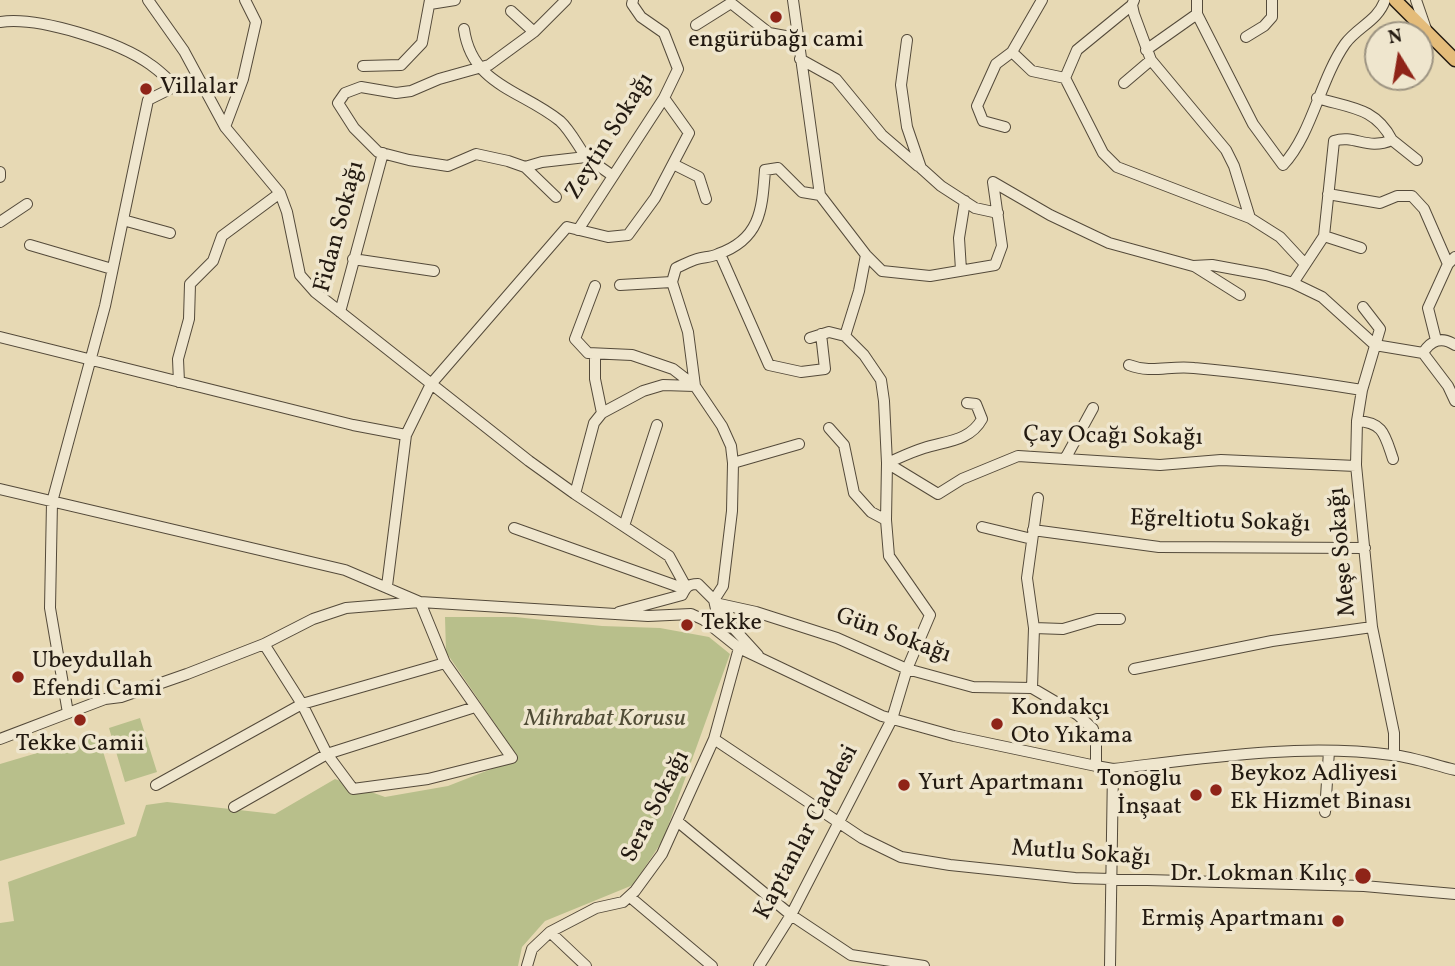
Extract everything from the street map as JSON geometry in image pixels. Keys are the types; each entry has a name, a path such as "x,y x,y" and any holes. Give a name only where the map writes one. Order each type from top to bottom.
{"main road":[{"path":"1395,0 1416,21"},
{"path":"1434,39 1455,60"}],"street":[{"path":"148,0 184,51 225,127 280,192 287,212 300,275 314,292 575,494 669,556 698,584 760,658"},
{"path":"225,127 243,79 256,22 245,0"},
{"path":"363,66 401,65 422,43 430,2 443,4 455,0"},
{"path":"556,197 525,167 508,161 476,154 448,166 378,152 354,128 338,103 345,93 361,87 396,93 411,91 439,79 489,65 534,32 566,0"},
{"name":"Zeytin Sokağı","path":"578,230 664,98 678,69 664,33 641,17 632,4 633,0"},
{"path":"793,0 796,38 820,195 866,255 882,271 930,276 995,265 1002,246 993,182 1050,215 1109,243 1193,266 1240,295"},
{"path":"1005,127 983,121 977,106 996,64 1012,52 1042,0"},
{"path":"1197,0 1198,14 1253,124 1283,165 1295,152 1317,98 1346,43 1381,12 1385,0"},
{"path":"1246,37 1264,26 1272,17 1272,0"},
{"path":"1416,0 1423,21"},
{"path":"1250,218 1234,166 1226,150 1149,55 1133,2 1076,50 1065,78 1103,153 1117,167 1250,218 1280,237 1305,264"},
{"path":"696,25 731,3 769,33 796,38"},
{"path":"511,10 534,32"},
{"path":"1124,83 1149,55 1198,14"},
{"path":"0,22 34,22 98,39 150,64 176,86"},
{"path":"464,30 466,45 478,67 519,97 561,122 586,157 613,176"},
{"path":"907,40 901,85 907,127 921,168"},
{"path":"1012,52 1032,71 1065,78"},
{"path":"800,60 836,79 882,135 941,186 987,212 998,213"},
{"path":"68,713 50,608 52,502 113,269 148,100 176,86 200,84"},
{"path":"387,586 406,435 431,384 567,227 608,237 628,235 655,198 690,133 664,98"},
{"path":"1317,98 1370,113 1387,129 1392,140 1417,160"},
{"path":"1293,283 1324,236 1334,141 1342,138 1381,145 1392,140"},
{"name":"Fidan Sokağı","path":"340,312 383,153"},
{"path":"525,167 542,162 586,157"},
{"path":"673,164 699,177 706,199"},
{"path":"695,386 688,332 672,282 676,268 740,245 756,227 765,170 778,168 802,192 820,195"},
{"path":"179,382 178,359 189,319 190,284 213,261 222,236 280,192"},
{"path":"1328,194 1380,202 1397,196 1412,196 1424,209 1451,260 1428,308 1436,340"},
{"path":"961,270 959,239 965,201"},
{"path":"0,222 27,204"},
{"path":"123,220 170,233"},
{"path":"1324,236 1362,248"},
{"path":"30,245 113,269"},
{"path":"720,254 769,365 801,372 825,369 821,334"},
{"path":"845,336 859,291 866,255"},
{"path":"353,259 434,271"},
{"path":"1193,266 1212,265 1266,275 1293,283 1322,297 1376,345 1423,353 1448,386 1455,401"},
{"path":"620,285 672,282"},
{"path":"595,286 575,339 588,353 632,355 673,369 695,386 722,426 731,446 732,511 723,586 715,604 714,618 704,620"},
{"path":"1363,307 1380,329 1376,345"},
{"path":"810,338 829,332 845,336 864,355 881,380 887,463 886,520 871,512 854,493 844,446 829,428"},
{"path":"0,337 353,425 406,435"},
{"path":"1423,353 1428,344 1436,340 1447,340 1455,345"},
{"name":"Meşe Sokağı","path":"1376,345 1362,390 1357,421 1356,466 1372,627 1394,733 1394,755"},
{"path":"595,355 595,379 602,413"},
{"path":"1129,365 1144,371 1187,367 1244,372 1362,390"},
{"path":"575,494 594,423 602,413 643,391 663,385 695,386"},
{"path":"887,463 920,449 956,441 976,431 982,419 976,404 967,403"},
{"path":"1065,459 1093,408"},
{"path":"1357,421 1369,421 1380,428 1393,459"},
{"path":"624,526 657,425"},
{"path":"733,463 799,444"},
{"name":"Çay Ocağı Sokağı","path":"887,463 938,494 962,479 1018,456 1160,465 1221,460 1356,466"},
{"path":"0,489 345,570 421,602 445,663 512,758 428,779 353,789 327,754 302,704 264,644"},
{"path":"1032,688 1034,628 1027,578 1038,498"},
{"name":"Kaptanlar Caddesi","path":"759,966 791,915 892,719 906,669 930,615 888,556 886,520"},
{"name":"Eğreltiotu Sokağı","path":"982,527 1032,535 1159,547 1365,548"},
{"path":"514,528 684,591"},
{"path":"669,556 684,591 684,604 691,614"},
{"path":"610,614 684,591 691,584 698,584"},
{"path":"0,740 105,699 121,697 187,674 264,644 313,619 346,608 421,602 648,616 691,614 704,620 739,648 892,719 954,736 1112,769 1236,754 1329,751 1394,755 1455,770"},
{"name":"Gün Sokağı","path":"715,604 756,612 837,638 906,669 973,687 1032,688 1078,715 1093,729 1096,766"},
{"path":"739,633 745,618 756,612"},
{"path":"1034,628 1063,629 1097,620 1120,619"},
{"path":"1134,669 1272,641 1372,627"},
{"name":"Sera Sokağı","path":"527,966 532,949 551,932 596,908 623,902 630,897 662,854 714,738 739,648"},
{"path":"156,785 302,704 445,663"},
{"path":"234,807 327,754 475,707"},
{"name":"Mutlu Sokağı","path":"714,738 862,838 901,857 1014,872 1111,880 1364,886 1455,894"},
{"path":"1325,812 1329,751"},
{"path":"1110,966 1112,769"},
{"path":"677,821 791,915 851,954 924,966"},
{"path":"630,897 712,966"},
{"path":"551,932 586,966"}],"green space":[{"name":"Mihrabat Korusu","path":"445,617 515,617 602,626 660,628 709,637 730,654 663,840 633,885 545,921 522,947 518,966 0,966 0,923 14,921 8,882 136,836 146,805 167,802 275,814 335,779 385,797 448,786 499,766 515,753 446,652"},
{"path":"140,718 157,772 125,782 109,728"},
{"path":"98,735 125,824 0,861 0,764"}],"place":[{"name":"engürübağı cami","path":"776,17"},
{"name":"Villalar","path":"146,89"},
{"name":"Tekke","path":"687,625"},
{"name":"Ubeydullah Efendi Cami","path":"18,677"},
{"name":"Tekke Camii","path":"80,720"},
{"name":"Kondakçı Oto Yıkama","path":"997,724"},
{"name":"Yurt Apartmanı","path":"904,785"},
{"name":"Beykoz Adliyesi Ek Hizmet Binası","path":"1216,790"},
{"name":"Tonoḡlu İnşaat","path":"1196,795"},
{"name":"Dr. Lokman Kılıç","path":"1363,876"},
{"name":"Ermiş Apartmanı","path":"1338,921"}]}
